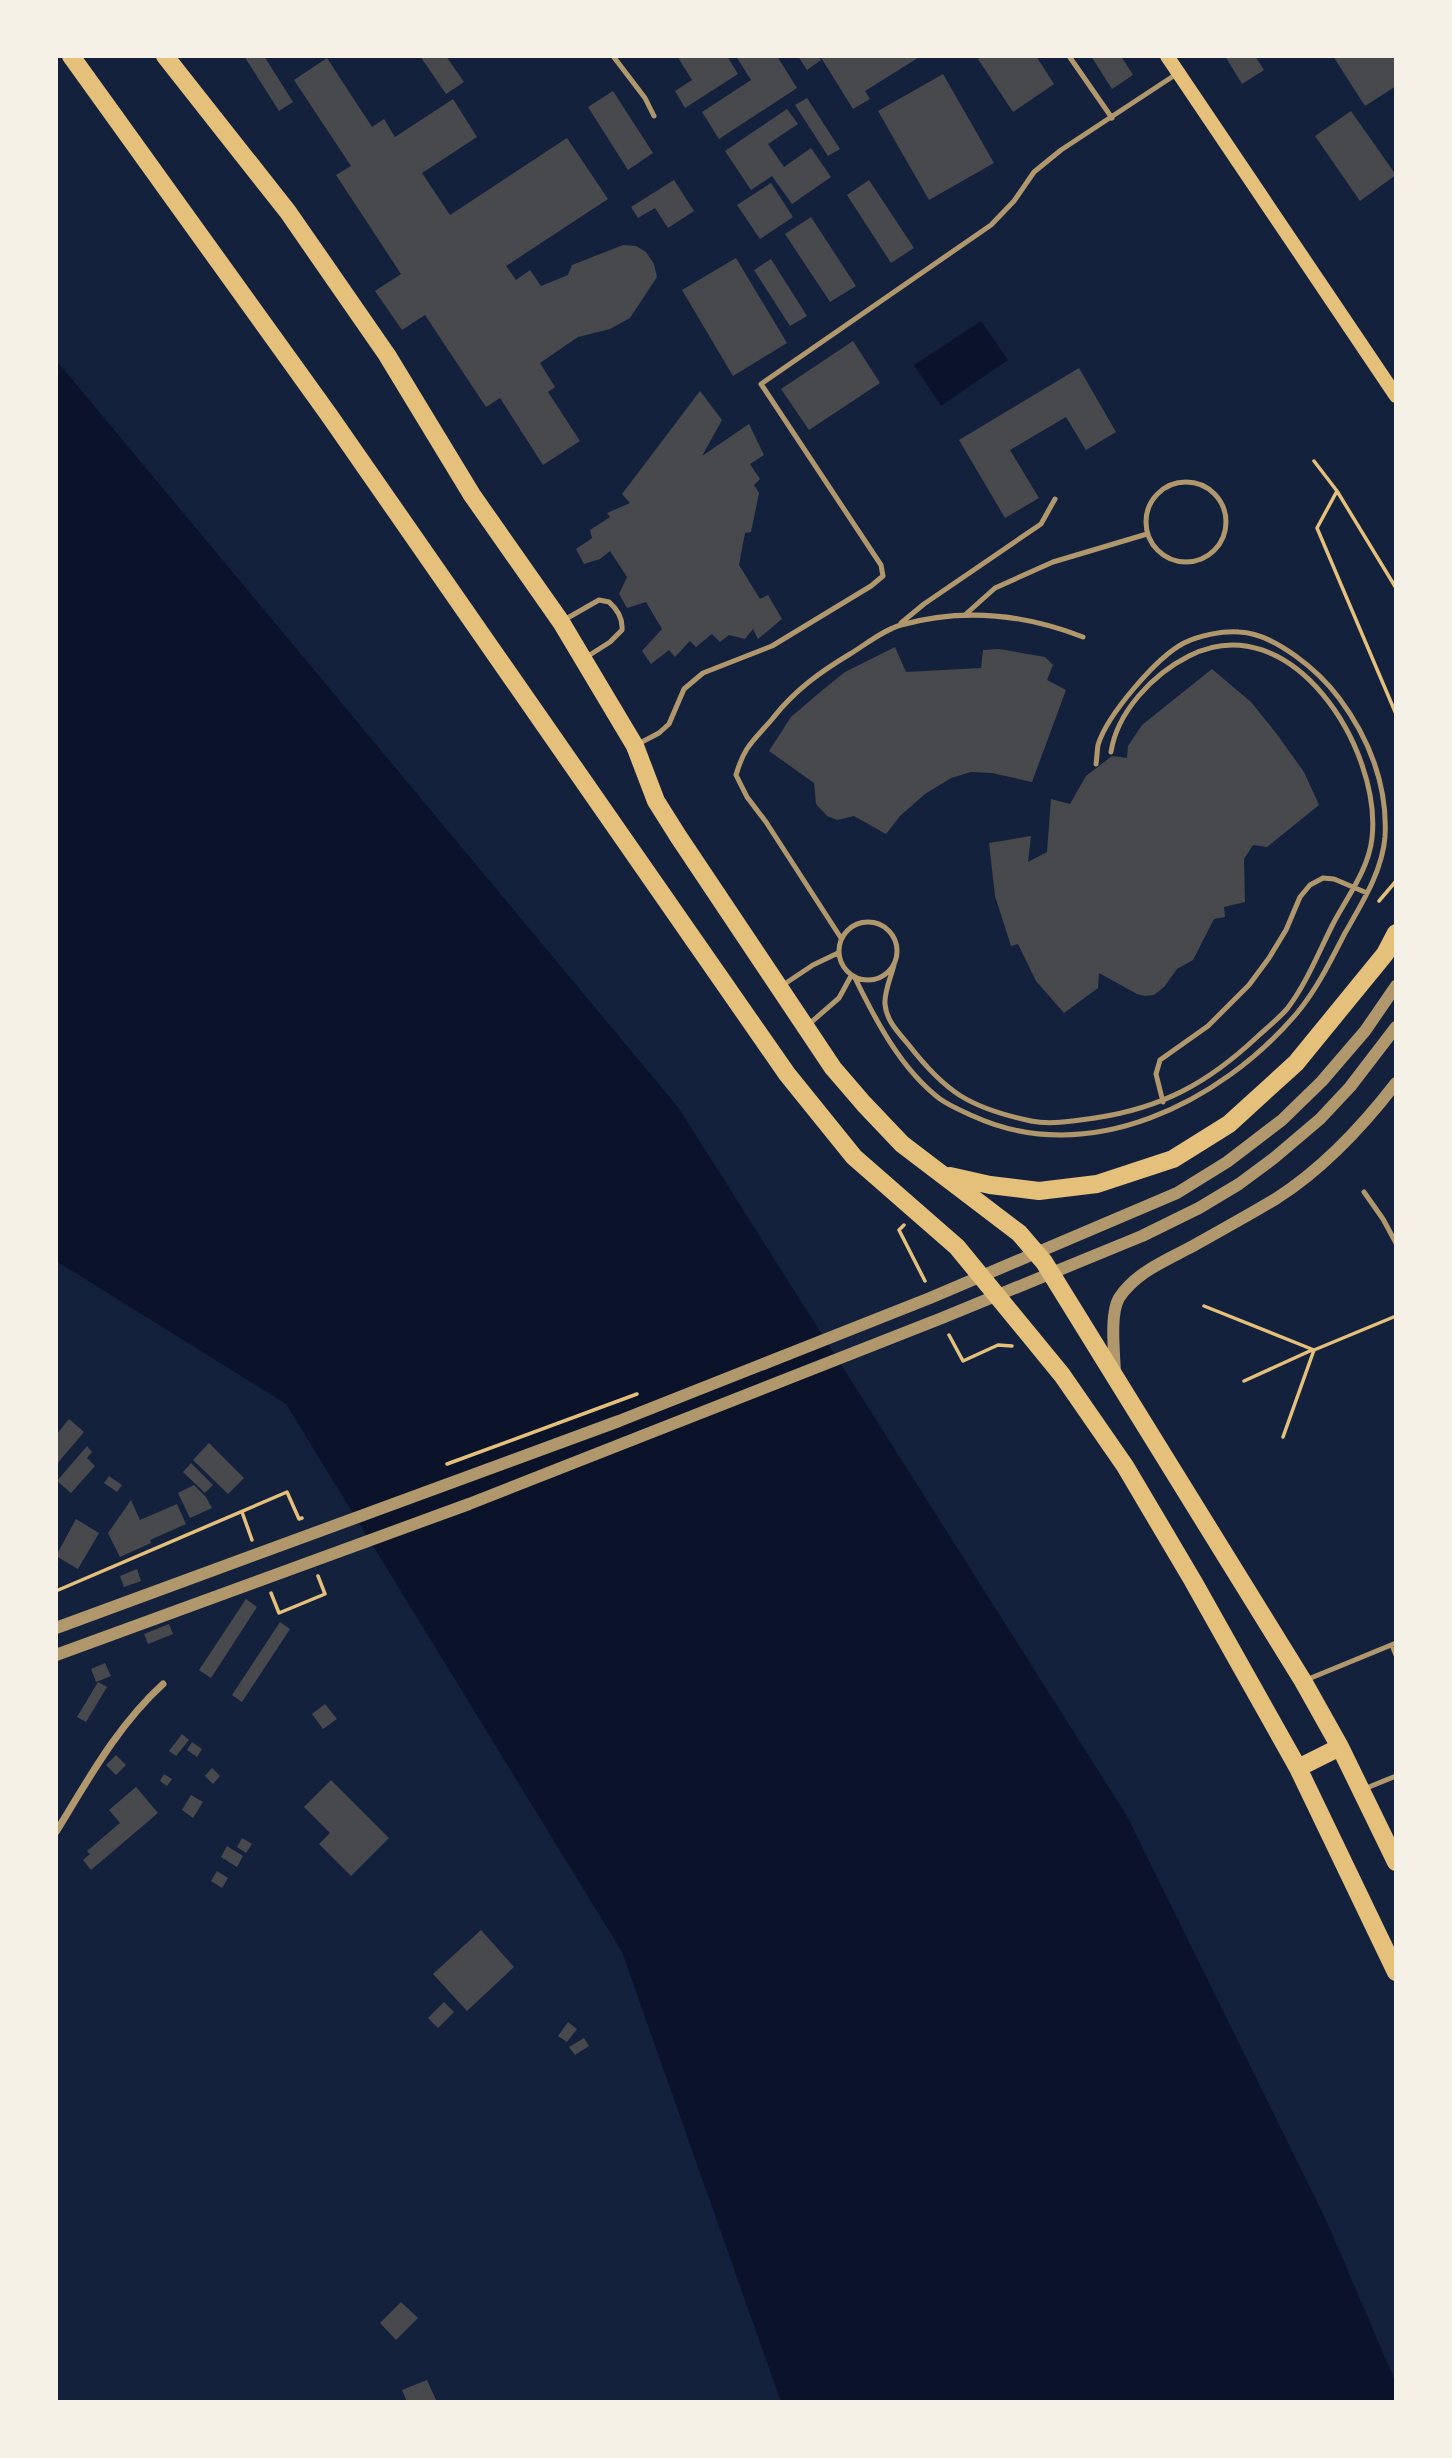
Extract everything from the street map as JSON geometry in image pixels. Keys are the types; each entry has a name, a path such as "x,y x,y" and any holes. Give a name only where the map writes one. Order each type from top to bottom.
{"main road":[{"path":"71,56 329,415 787,1074 854,1157 957,1247 1062,1375 1125,1466 1298,1768 1396,1972"},
{"path":"165,56 288,212 387,355 472,495 561,622 635,746 656,801 832,1068 902,1144 1019,1233 1044,1262 1303,1681 1340,1747 1396,1862"},
{"path":"1167,56 1396,396"},
{"path":"939,1174 990,1185 1039,1191 1097,1184 1173,1159 1229,1125 1296,1063 1385,954 1396,933"},
{"path":"1298,1768 1340,1747"}],"street":[{"path":"56,1628 619,1421 930,1298 1177,1193 1227,1162 1322,1082 1365,1031 1396,986"},
{"path":"56,1655 506,1490 1142,1236 1199,1208 1239,1184 1274,1158 1320,1119 1350,1087 1396,1027"},
{"path":"1115,1378 1114,1316 1118,1300 1130,1284 1153,1267 1279,1196 1331,1157 1368,1120 1396,1083"},
{"path":"56,1832 129,1719 163,1684"}],"lane":[{"path":"613,56 645,98 654,116"},
{"path":"1069,56 1112,118"},
{"path":"635,746 659,733 669,724 684,689 703,673 772,646 883,576 881,565 761,384 990,225 1014,201 1034,172 1061,150 1178,73"},
{"path":"1185,481 1200,483 1213,491 1222,503 1226,517 1225,532 1219,546 1208,556 1194,562 1180,562 1165,557 1154,547 1147,534 1145,519 1149,504 1158,492 1170,484 1185,481"},
{"path":"841,938 766,821 747,797 736,775 741,759 751,740 814,675 898,625 924,604 1041,524 1055,499"},
{"path":"966,614 995,588 1053,562 1147,534"},
{"path":"561,622 599,600 609,601 617,612 622,630 610,642 583,660"},
{"path":"898,625 966,614 1014,617 1062,629 1083,638"},
{"path":"1096,764 1098,747 1106,729 1150,669 1168,652 1187,641 1217,633 1242,632 1273,643 1298,657 1326,680 1354,718 1366,738 1379,779 1385,838 1378,869 1367,893 1313,990 1298,1012 1265,1046 1229,1076 1193,1099 1141,1122 1076,1134 1037,1135 996,1126 939,1098 902,1057 884,1032 853,977 842,966 838,953 841,938 848,929 858,923 870,921 881,924 890,932 896,942 897,954 884,1002 890,1021 934,1076 971,1104 1041,1123 1116,1115 1163,1102 1212,1076 1286,1009 1310,972 1370,852 1373,835 1370,799 1361,762 1346,728 1327,698 1291,665 1272,654 1235,645 1216,646 1176,663 1157,678 1133,705 1119,726 1111,752"},
{"path":"1163,1102 1156,1074 1160,1060 1208,1026 1250,985 1286,930 1304,890 1316,880 1324,878 1367,893"},
{"path":"780,988 813,965 838,953"},
{"path":"853,977 866,981 877,979 887,974 894,965"},
{"path":"805,1028 839,998 853,977"},
{"path":"1364,1192 1396,1243"},
{"path":"1303,1681 1394,1644 1396,1655"},
{"path":"1361,1790 1396,1776"}],"path":[{"path":"1314,461 1336,491 1396,588"},
{"path":"1336,491 1317,528 1396,714"},
{"path":"899,1230 928,1286"},
{"path":"1204,1306 1314,1350"},
{"path":"1244,1381 1396,1316"},
{"path":"951,1334 963,1361 998,1345"},
{"path":"1283,1437 1314,1350"},
{"path":"443,1466 639,1393"},
{"path":"56,1591 287,1492 299,1519 312,1514"},
{"path":"279,1613 325,1594 315,1570"}],"water":[{"path":"981,321 1008,360 941,406 914,365"},
{"path":"56,360 678,1107 1127,1816 1327,2222 1396,2383 1396,2402 781,2402 622,1952 286,1404 56,1261"}],"building":[{"path":"244,56 264,56 293,102 279,111"},
{"path":"420,56 446,56 464,82 446,94"},
{"path":"677,56 727,56 738,74 685,108 675,91 692,80"},
{"path":"736,56 777,56 797,88 719,139 702,112 751,80"},
{"path":"798,56 818,56 821,60 807,70"},
{"path":"820,56 921,56 865,91 870,99 853,109"},
{"path":"983,56 1036,56 1054,84 1013,112 978,59"},
{"path":"1091,56 1121,56 1133,75 1112,89"},
{"path":"1225,56 1255,56 1264,70 1242,84"},
{"path":"1333,56 1396,56 1396,86 1365,106"},
{"path":"327,58 372,127 384,119 395,137 453,99 477,137 422,173 450,215 567,138 608,199 506,266 516,280 530,270 541,286 568,275 572,265 623,245 636,246 646,252 654,264 657,277 630,318 610,329 578,337 540,363 555,387 548,392 580,441 543,465 500,398 486,407 425,315 402,330 375,291 401,274 336,175 351,166 294,80"},
{"path":"943,74 994,163 929,200 878,111"},
{"path":"613,91 653,153 628,170 588,107"},
{"path":"807,98 840,149 828,156 795,105"},
{"path":"787,109 798,124 768,144 784,167 811,148 831,177 792,204 772,176 751,190 725,151"},
{"path":"1351,111 1396,175 1360,201 1315,136"},
{"path":"674,180 694,211 668,228 655,208 638,218 631,207"},
{"path":"869,180 914,248 891,263 847,195"},
{"path":"771,183 793,217 760,239 737,205"},
{"path":"811,217 856,286 830,302 785,234"},
{"path":"736,258 787,343 733,376 682,290"},
{"path":"771,259 807,316 790,326 754,270"},
{"path":"853,341 880,383 809,430 781,389"},
{"path":"1079,368 1116,432 1086,450 1066,417 1010,450 1039,498 1005,518 959,440"},
{"path":"700,391 722,420 702,456 749,424 764,455 750,464 760,479 754,485 759,493 751,532 745,533 739,565 760,599 768,595 782,619 758,639 753,629 745,639 729,635 720,642 712,634 696,647 690,641 675,657 669,650 651,664 642,651 662,629 646,602 627,608 619,594 627,577 610,551 600,559 584,564 576,549 592,538 590,530 610,517 607,513 630,503 622,494"},
{"path":"895,647 906,672 981,668 983,650 999,649 1045,657 1053,665 1047,680 1066,690 1032,782 992,773 971,772 951,778 925,794 900,816 886,834 854,816 837,820 827,816 816,804 814,783 769,751 791,717 819,693 845,672"},
{"path":"1212,669 1251,702 1276,733 1304,772 1319,805 1267,847 1253,845 1244,859 1245,902 1224,907 1225,917 1214,919 1193,960 1177,969 1164,987 1154,995 1145,996 1099,973 1098,988 1064,1013 1036,981 1018,944 1011,946 995,896 989,843 1031,836 1028,862 1047,852 1051,799 1070,804 1086,776 1112,756 1127,758 1128,746 1142,725"},
{"path":"69,1419 84,1432 56,1465 56,1435"},
{"path":"209,1443 244,1478 228,1494 193,1460"},
{"path":"87,1446 92,1452 87,1458 95,1466 71,1493 57,1481"},
{"path":"191,1463 213,1485 205,1493 183,1472"},
{"path":"109,1476 122,1485 117,1492 104,1483"},
{"path":"194,1485 212,1508 190,1518 178,1493"},
{"path":"131,1500 140,1520 177,1504 186,1524 120,1557 108,1533"},
{"path":"76,1519 99,1533 78,1569 56,1556"},
{"path":"137,1569 141,1581 124,1587 120,1576"},
{"path":"246,1599 257,1607 211,1678 199,1670"},
{"path":"280,1622 290,1629 242,1702 232,1695"},
{"path":"169,1624 173,1634 148,1644 144,1634"},
{"path":"105,1663 111,1676 96,1682 91,1669"},
{"path":"98,1682 107,1687 86,1722 77,1717"},
{"path":"325,1704 337,1719 323,1729 312,1714"},
{"path":"182,1734 189,1740 176,1756 169,1751"},
{"path":"192,1742 202,1749 197,1757 187,1750"},
{"path":"116,1755 126,1765 116,1775 106,1765"},
{"path":"212,1768 220,1776 213,1784 205,1776"},
{"path":"164,1774 172,1779 167,1786 160,1781"},
{"path":"331,1780 389,1838 351,1876 319,1844 330,1833 304,1807"},
{"path":"136,1787 158,1813 91,1870 83,1860 90,1854 87,1851 120,1823 109,1810"},
{"path":"191,1795 203,1802 193,1818 182,1810"},
{"path":"242,1838 252,1844 246,1853 237,1847"},
{"path":"227,1846 243,1856 237,1867 221,1857"},
{"path":"217,1871 228,1878 222,1888 211,1881"},
{"path":"481,1930 514,1967 467,2011 433,1974"},
{"path":"444,2002 454,2012 438,2028 428,2018"},
{"path":"568,2022 577,2029 567,2042 558,2036"},
{"path":"584,2038 589,2046 575,2055 569,2047"},
{"path":"401,2302 418,2318 396,2340 380,2323"},
{"path":"427,2380 437,2402 407,2402 402,2390"}]}
